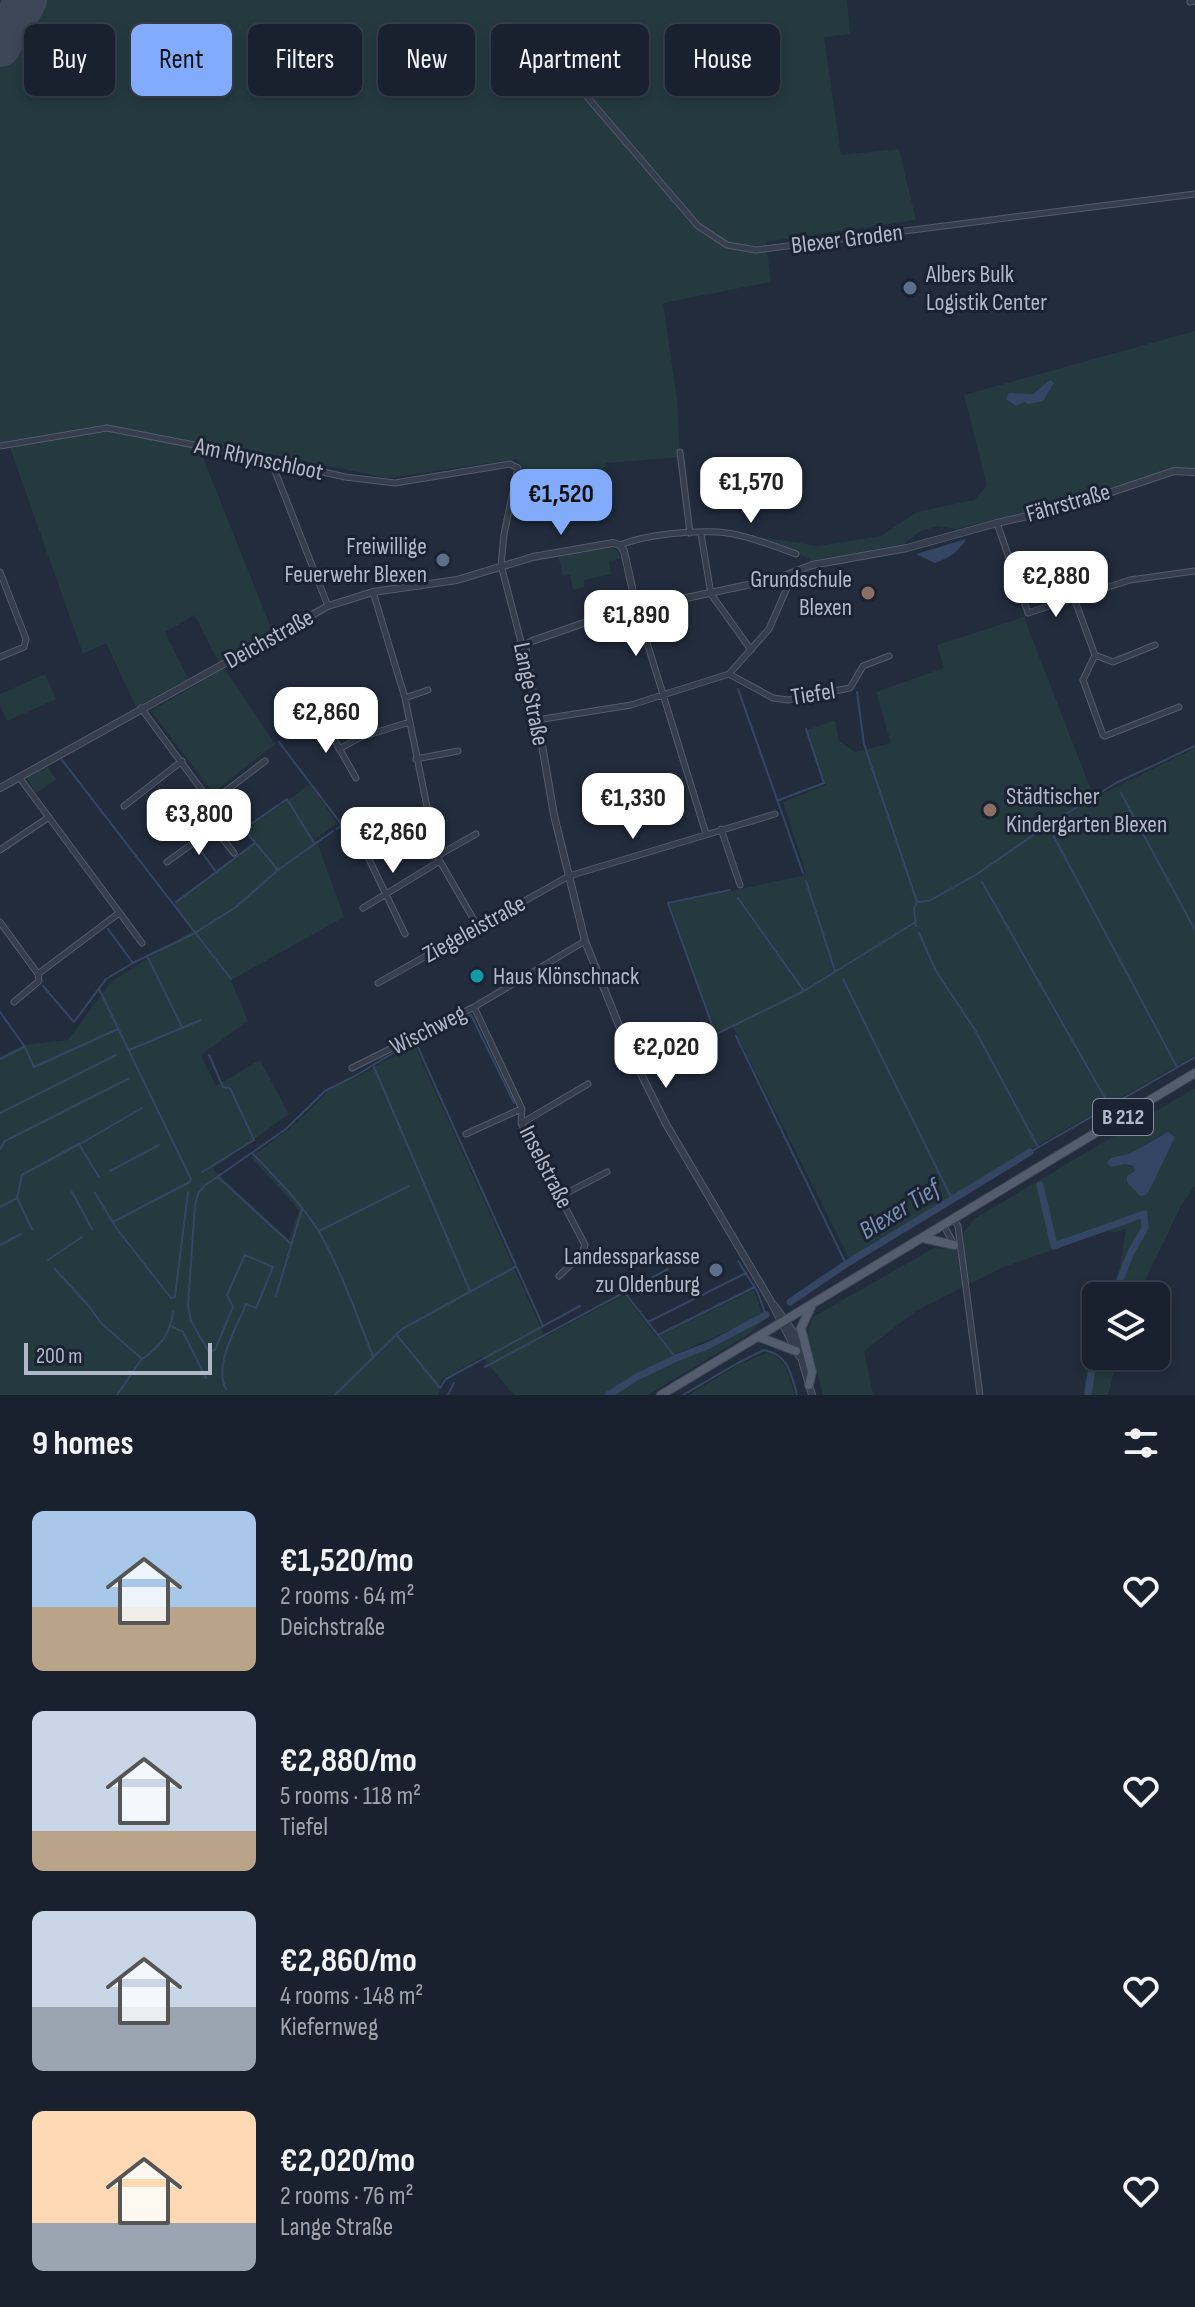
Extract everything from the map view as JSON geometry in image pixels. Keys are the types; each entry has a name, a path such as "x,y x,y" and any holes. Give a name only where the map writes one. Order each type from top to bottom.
{"main road":[{"name":"B 212","path":"661,1395 1195,1073"},
{"path":"923,1238 954,1245"},
{"path":"809,1385 812,1372 801,1328 812,1306"},
{"path":"759,1337 798,1353"}],"street":[{"name":"Blexer Groden","path":"586,96 698,226 727,245 756,250 1195,194"},
{"name":"Am Rhynschloot","path":"0,446 107,428 345,477 395,483 510,464 518,468 501,565"},
{"path":"680,452 690,533"},
{"path":"271,460 328,606"},
{"name":"Fährstraße","path":"525,646 597,618 711,594 812,565 907,548 1067,507 1174,471 1195,472"},
{"path":"997,523 1028,613 1147,576 1195,571"},
{"name":"Deichstraße","path":"0,788 328,606 373,592 457,580 501,565 588,546 620,545 629,541 690,533 720,532 796,554"},
{"path":"701,534 711,594 751,650"},
{"path":"620,545 662,697 706,834"},
{"name":"Lange Straße","path":"501,565 521,642 525,646 554,815 585,941 628,1048 666,1124 784,1322 812,1395"},
{"path":"0,572 26,639 24,647 0,657"},
{"path":"537,720 631,705 729,674 769,629 794,572"},
{"path":"373,592 405,698 438,858 478,927"},
{"path":"1074,598 1095,655 1083,680 1103,735 1179,707"},
{"path":"1095,655 1113,662 1155,645"},
{"name":"Tiefel","path":"729,674 773,698 788,700 850,688 863,666 889,656"},
{"path":"405,698 428,690"},
{"path":"141,708 220,812 214,828 167,862"},
{"path":"322,718 356,778"},
{"path":"339,749 361,737 410,722"},
{"path":"416,759 458,751"},
{"path":"124,806 182,761"},
{"path":"213,801 265,761"},
{"path":"19,777 142,943"},
{"name":"Ziegeleistraße","path":"378,983 569,876 775,814"},
{"path":"0,850 49,817"},
{"path":"214,828 234,853"},
{"path":"354,828 405,934"},
{"path":"721,829 740,885"},
{"path":"363,908 476,834"},
{"path":"38,974 119,913"},
{"path":"0,922 38,974 39,981 14,1002"},
{"name":"Wischweg","path":"352,1068 474,1007 585,941"},
{"name":"Inselstraße","path":"474,1007 522,1109 521,1123 585,1245 581,1255 559,1276"},
{"path":"521,1123 588,1084"},
{"path":"466,1134 522,1109"},
{"path":"561,1196 607,1172"},
{"path":"954,1220 958,1226 980,1395"},
{"path":"944,1226 961,1257"}],"green space":[{"path":"0,0 847,0 850,34 824,37 841,155 899,149 916,220 766,242 771,282 663,303 677,399 680,457 606,463 581,514 560,508 516,459 388,478 196,440 273,633 219,663 195,615 165,632 188,679 136,707 106,643 83,654 9,445 0,446"},
{"path":"1195,331 1195,468 1166,470 1084,498 956,529 938,526 921,531 903,544 812,561 798,553 734,533 818,546 881,536 917,512 974,500 987,486 964,395"},
{"path":"611,548 618,551 620,559 609,561 611,574 584,580 584,587 573,590 570,575 563,576 558,555"},
{"path":"1024,617 1094,798 1195,748 1195,1055 1035,1147 850,1260 732,1025 716,1032 670,904 806,873 783,802 826,785 807,730 835,720 839,741 855,752 891,743 876,692 944,668 937,645"},
{"path":"224,668 275,744 213,793 151,711"},
{"path":"45,674 56,699 7,721 0,706 0,694"},
{"path":"47,765 56,780 36,793 27,778"},
{"path":"310,784 337,823 316,839 344,917 231,980 248,1021 201,1055 216,1086 260,1060 289,1114 213,1169 289,1240 299,1210 251,1157 297,1123 331,1088 356,1078 414,1044 545,1337 624,1295 657,1337 754,1290 762,1313 760,1317 671,1356 607,1395 514,1395 482,1357 440,1380 439,1395 0,1395 0,1056 24,1045 68,1040 111,982 192,931 174,903 255,844 245,831"},
{"path":"1195,1088 1195,1186 1182,1204 1145,1282 1114,1282 1126,1229 1105,1231 1001,1268 916,1311 864,1351 873,1395 823,1395 809,1339 808,1330 813,1317 934,1248 946,1249 963,1244 964,1232 974,1219","holes":["1161,1135 1175,1136 1165,1154 1127,1179 1135,1168 1111,1158 1132,1153"]},
{"path":"766,1318 750,1333 648,1395 613,1395 673,1361 713,1348"},
{"path":"766,1353 783,1363 795,1395 688,1395 738,1365"},
{"path":"1087,1370 1114,1370 1108,1395 1083,1395"}],"water":[{"path":"1050,380 1054,383 1043,401 1024,402 1016,406 1006,399 1009,393 1033,394"},
{"path":"966,539 953,554 935,563 916,554"},
{"path":"1168,1132 1175,1137 1151,1187 1146,1195 1140,1196 1127,1182 1127,1176 1135,1171 1133,1166 1111,1167 1107,1163 1111,1158 1131,1153"}],"waterway":[{"path":"738,689 803,873"},
{"path":"857,692 864,744 917,902 914,909 916,926"},
{"path":"779,800 824,783 806,729"},
{"path":"279,742 342,825 337,829"},
{"path":"917,902 929,901 977,874 1116,783 1195,746"},
{"path":"62,760 231,979"},
{"path":"1121,793 1195,930"},
{"path":"244,829 287,799 314,843"},
{"path":"223,804 278,870"},
{"path":"43,986 74,1022 106,979 195,933 236,907 278,870 333,831"},
{"path":"1052,833 1177,1067"},
{"path":"176,902 255,843"},
{"path":"198,847 216,872"},
{"path":"806,881 835,971"},
{"path":"982,882 1109,1105"},
{"path":"715,1033 668,903 730,890"},
{"path":"738,898 804,991"},
{"path":"665,1059 804,991 914,923"},
{"path":"108,929 133,963"},
{"path":"919,933 936,971 975,1030 1038,1147"},
{"path":"147,956 182,1027"},
{"path":"843,979 952,1199"},
{"path":"99,989 191,1179 189,1183"},
{"path":"0,1012 25,1047 34,1067 118,1029"},
{"path":"226,1389 222,1369 228,1346 246,1304 256,1308 273,1267 245,1255 227,1295 233,1307 215,1350 209,1352 191,1321 188,1305 195,1205 204,1186 286,1129 325,1091 403,1047 471,1015 514,1103"},
{"path":"129,1050 201,1020"},
{"path":"736,1036 846,1264"},
{"path":"416,1043 543,1326"},
{"path":"0,1059 24,1047"},
{"path":"0,1113 116,1055"},
{"path":"202,1172 254,1140 230,1088 223,1087 209,1055"},
{"path":"1030,1152 1195,1057"},
{"path":"374,1067 470,1291"},
{"path":"0,1149 5,1141 128,1079"},
{"path":"80,1144 142,1108"},
{"path":"0,1207 17,1198 22,1175 79,1144 99,1177"},
{"path":"110,1171 159,1145"},
{"name":"Blexer Tief","path":"790,1302 846,1264 1030,1152"},
{"path":"253,1154 296,1200 318,1230 341,1276 373,1356"},
{"path":"218,1177 291,1244"},
{"path":"113,1222 188,1183"},
{"name":"Blexer Tief","path":"1040,1185 1054,1246 1144,1214 1145,1228 1119,1282"},
{"path":"319,1231 409,1186"},
{"path":"72,1192 92,1229"},
{"path":"95,1193 117,1229 171,1298 175,1297 188,1192"},
{"path":"17,1198 32,1229"},
{"path":"276,1296 302,1209"},
{"path":"0,1245 21,1234"},
{"path":"48,1260 82,1237"},
{"path":"738,1261 757,1291 766,1315"},
{"path":"335,1395 402,1329 515,1267"},
{"path":"55,1269 101,1323 142,1359 164,1339 173,1311"},
{"path":"485,1367 668,1269"},
{"path":"648,1322 746,1273"},
{"path":"658,1335 755,1287"},
{"path":"625,1293 676,1358"},
{"path":"396,1334 440,1388 446,1379 580,1306"},
{"name":"Blexer Tief","path":"608,1395 637,1377 710,1345 766,1315"},
{"path":"171,1326 183,1332 206,1378"},
{"path":"683,1395 764,1350 784,1361 797,1395"},
{"path":"117,1395 141,1360"},
{"name":"Blexer Tief","path":"1088,1395 1092,1370"},
{"path":"448,1395 454,1383"}],"runway":[{"path":"0,46 26,0"}],"place":[{"name":"Albers Bulk Logistik Center","path":"910,288"},
{"name":"Freiwillige Feuerwehr Blexen","path":"443,560"},
{"name":"Grundschule Blexen","path":"868,593"},
{"name":"Städtischer Kindergarten Blexen","path":"990,810"},
{"name":"Haus Klönschnack","path":"477,976"},
{"name":"Landessparkasse zu Oldenburg","path":"716,1270"}]}
